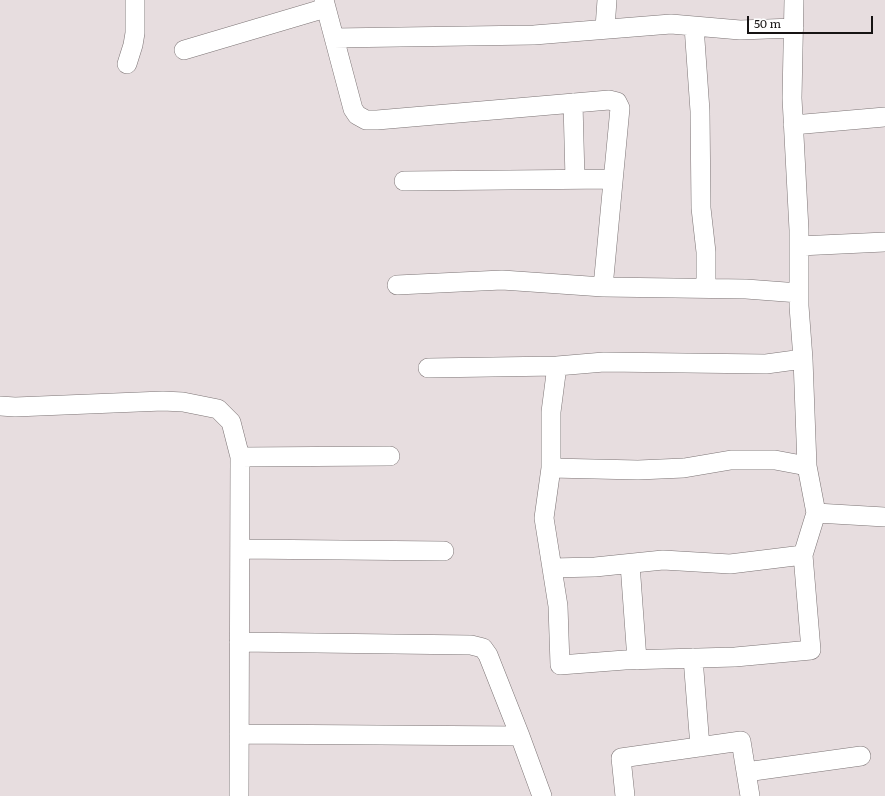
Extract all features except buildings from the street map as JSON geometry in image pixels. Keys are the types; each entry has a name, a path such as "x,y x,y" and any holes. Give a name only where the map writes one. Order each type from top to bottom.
{"street":[{"path":"127,64 134,39 135,0"},
{"path":"605,28 607,0"},
{"path":"557,366 551,412 551,468 544,518 558,606 560,665 637,660 734,657 811,650 809,606 803,555 816,513 807,466 799,293 799,246 793,126 794,0"},
{"path":"184,50 325,4 353,109 357,115 366,120 609,100 617,102 620,108 612,179 603,287"},
{"path":"334,38 534,35 605,28 670,24 740,30 794,28"},
{"path":"694,26 700,111 701,208 706,252 706,288"},
{"path":"573,104 575,179"},
{"path":"793,126 885,117"},
{"path":"404,181 612,179"},
{"path":"799,246 885,242"},
{"path":"397,285 502,280 603,287 706,288 799,293"},
{"path":"428,368 557,366 604,362 766,364 803,359"},
{"path":"0,406 15,407 163,401 183,402 218,409 231,422 240,457 239,796"},
{"path":"240,457 390,456"},
{"path":"551,468 638,470 684,468 731,460 775,460 807,466"},
{"path":"816,513 885,517"},
{"path":"240,549 444,551"},
{"path":"552,568 595,567 663,560 730,564 803,555"},
{"path":"630,564 637,660"},
{"path":"239,642 477,646 483,648 488,655 542,796"},
{"path":"693,658 700,747"},
{"path":"239,734 520,736"},
{"path":"625,796 621,758 740,742 750,796"},
{"path":"746,772 861,756"}]}
